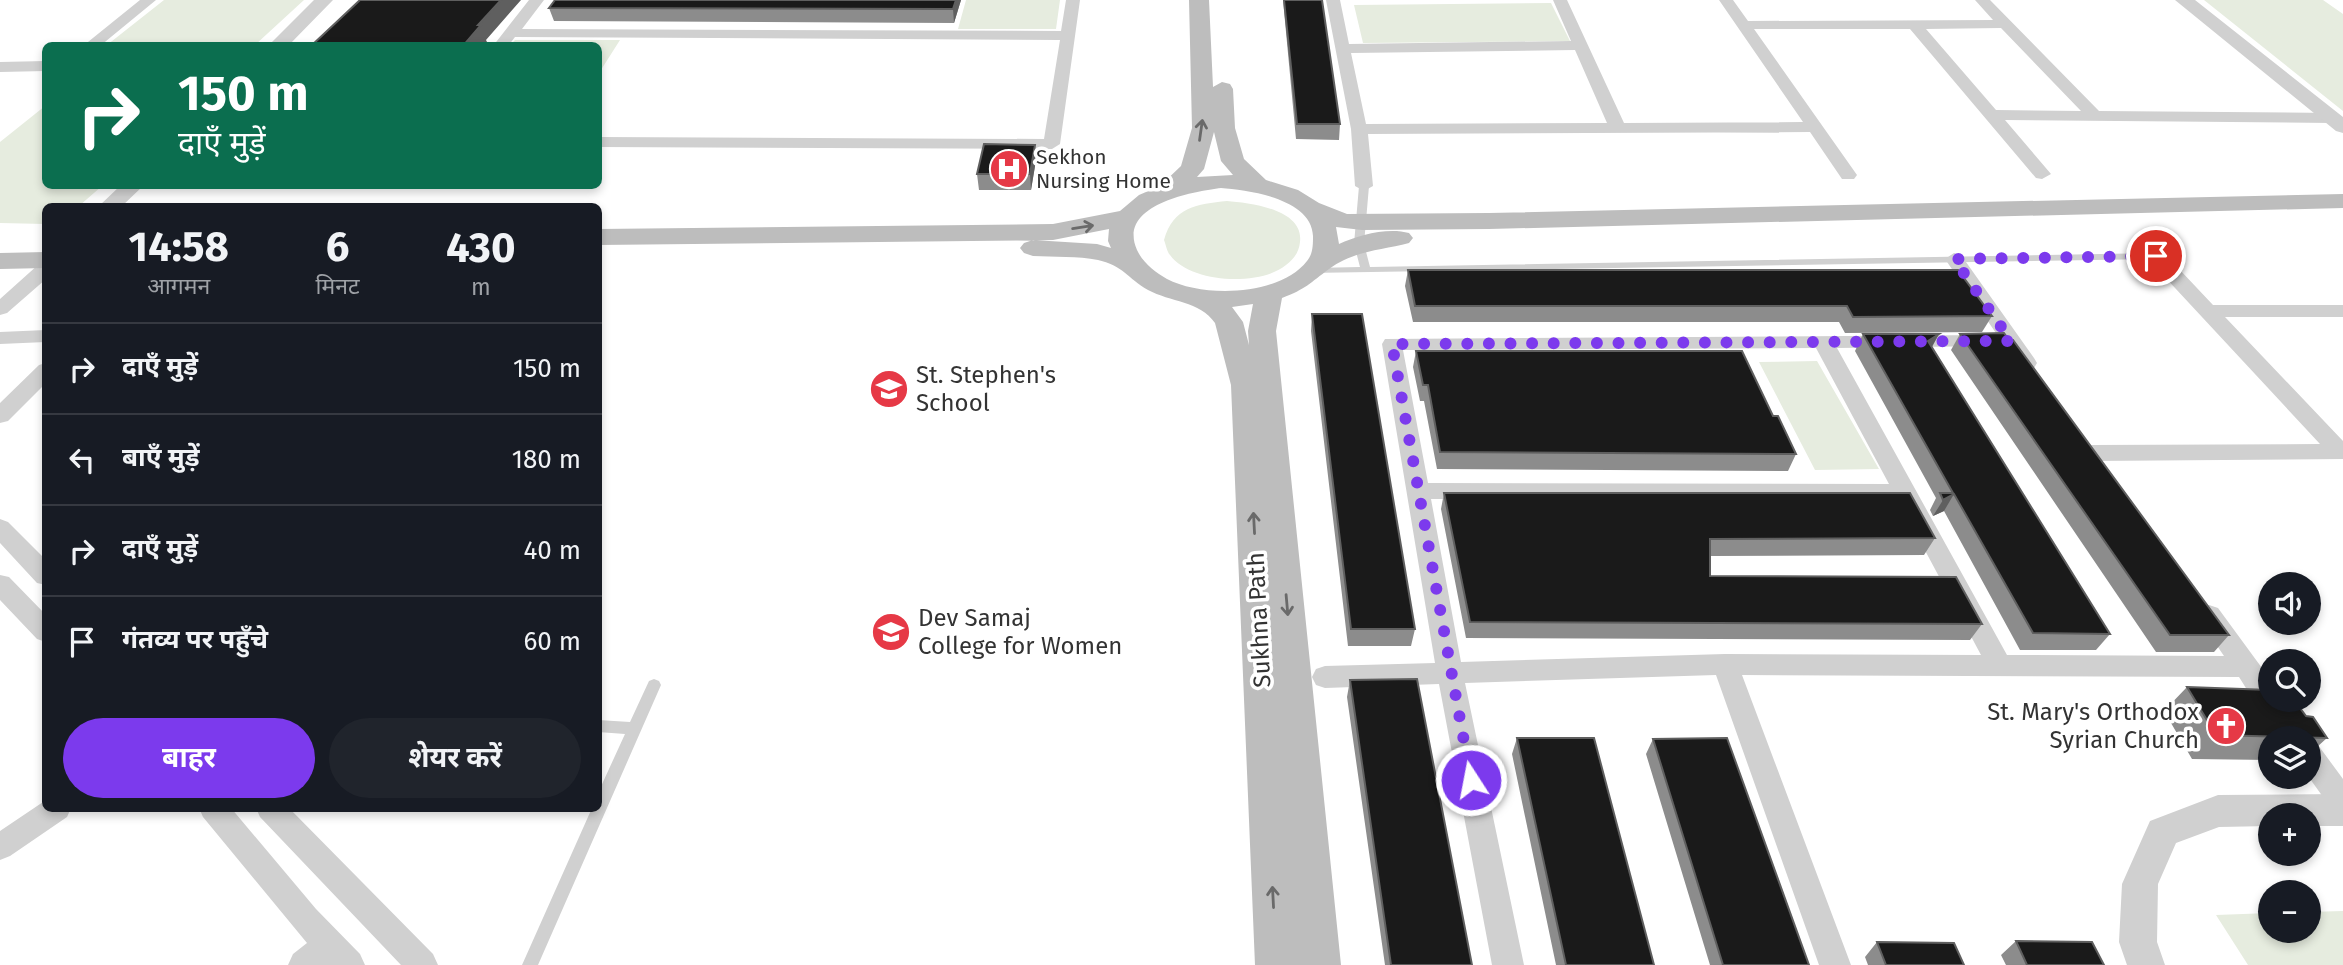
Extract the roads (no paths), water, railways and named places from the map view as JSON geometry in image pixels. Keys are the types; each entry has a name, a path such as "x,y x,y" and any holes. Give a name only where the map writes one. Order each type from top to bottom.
{"main road":[{"path":"602,237 1053,232 1129,216 1147,200 1171,188 1192,169 1203,128 1199,0"},
{"path":"1219,0 1224,128 1233,161 1256,184"},
{"path":"1171,188 1204,182 1256,184 1345,221 1361,233 1390,238 1492,233 2343,213"},
{"path":"602,253 1052,247 1097,252 1129,261 1154,282 1194,296 1232,299 1269,294 1294,284 1361,233 2343,201"},
{"path":"1309,208 1320,221 1326,235 1326,249 1316,267"},
{"path":"1129,216 1121,238 1129,261"},
{"path":"0,244 42,244"},
{"path":"0,261 42,260"},
{"name":"Sukhna Path","path":"1269,294 1262,331 1319,965"},
{"name":"Sukhna Path","path":"1194,296 1220,310 1229,322 1246,385 1277,965"}],"street":[{"path":"95,42 149,0"},
{"path":"280,42 324,0"},
{"path":"503,42 537,0"},
{"path":"602,142 1052,144 1073,0"},
{"path":"1333,0 1359,129 1364,186"},
{"path":"1560,0 1618,128"},
{"path":"1726,0 1848,175"},
{"path":"1982,0 2095,117"},
{"path":"2184,0 2338,123"},
{"path":"1914,24 2042,174"},
{"path":"1744,25 2006,24"},
{"path":"511,33 1067,36"},
{"path":"1343,48 1580,45"},
{"path":"0,67 42,66"},
{"path":"1992,115 2338,123"},
{"path":"1359,129 1815,127"},
{"path":"113,203 129,189"},
{"path":"2156,256 2341,452"},
{"path":"1954,259 2043,386"},
{"path":"0,309 42,272"},
{"path":"2207,311 2340,313"},
{"path":"0,338 42,336"},
{"path":"1508,965 1450,674 1420,491 1392,344 2011,341"},
{"path":"1823,342 2000,666"},
{"path":"0,416 42,374"},
{"path":"2076,430 2108,475"},
{"path":"2092,453 2341,452"},
{"path":"1420,491 1905,492"},
{"path":"0,528 42,572"},
{"path":"0,584 42,628"},
{"path":"2197,599 2282,717"},
{"path":"1725,664 1835,965"},
{"path":"1325,677 1725,664 2246,667"},
{"path":"2321,771 2343,802"},
{"path":"2146,965 2138,942 2140,884 2163,832 2218,811 2343,810"},
{"path":"0,848 51,812"},
{"path":"216,812 339,954 304,965"},
{"path":"274,812 422,965"}],"lane":[{"path":"1364,186 1361,233 1366,270"},
{"path":"1316,267 1366,270 2156,256"},
{"path":"602,804 654,685"},
{"path":"602,726 635,730"},
{"path":"530,965 598,812"}],"place":[{"name":"Sekhon Nursing Home","path":"1009,169"},
{"name":"St. Stephen's School","path":"889,389"},
{"name":"Dev Samaj College for Women","path":"891,632"},
{"name":"St. Mary's Orthodox Syrian Church","path":"2226,726"}]}
